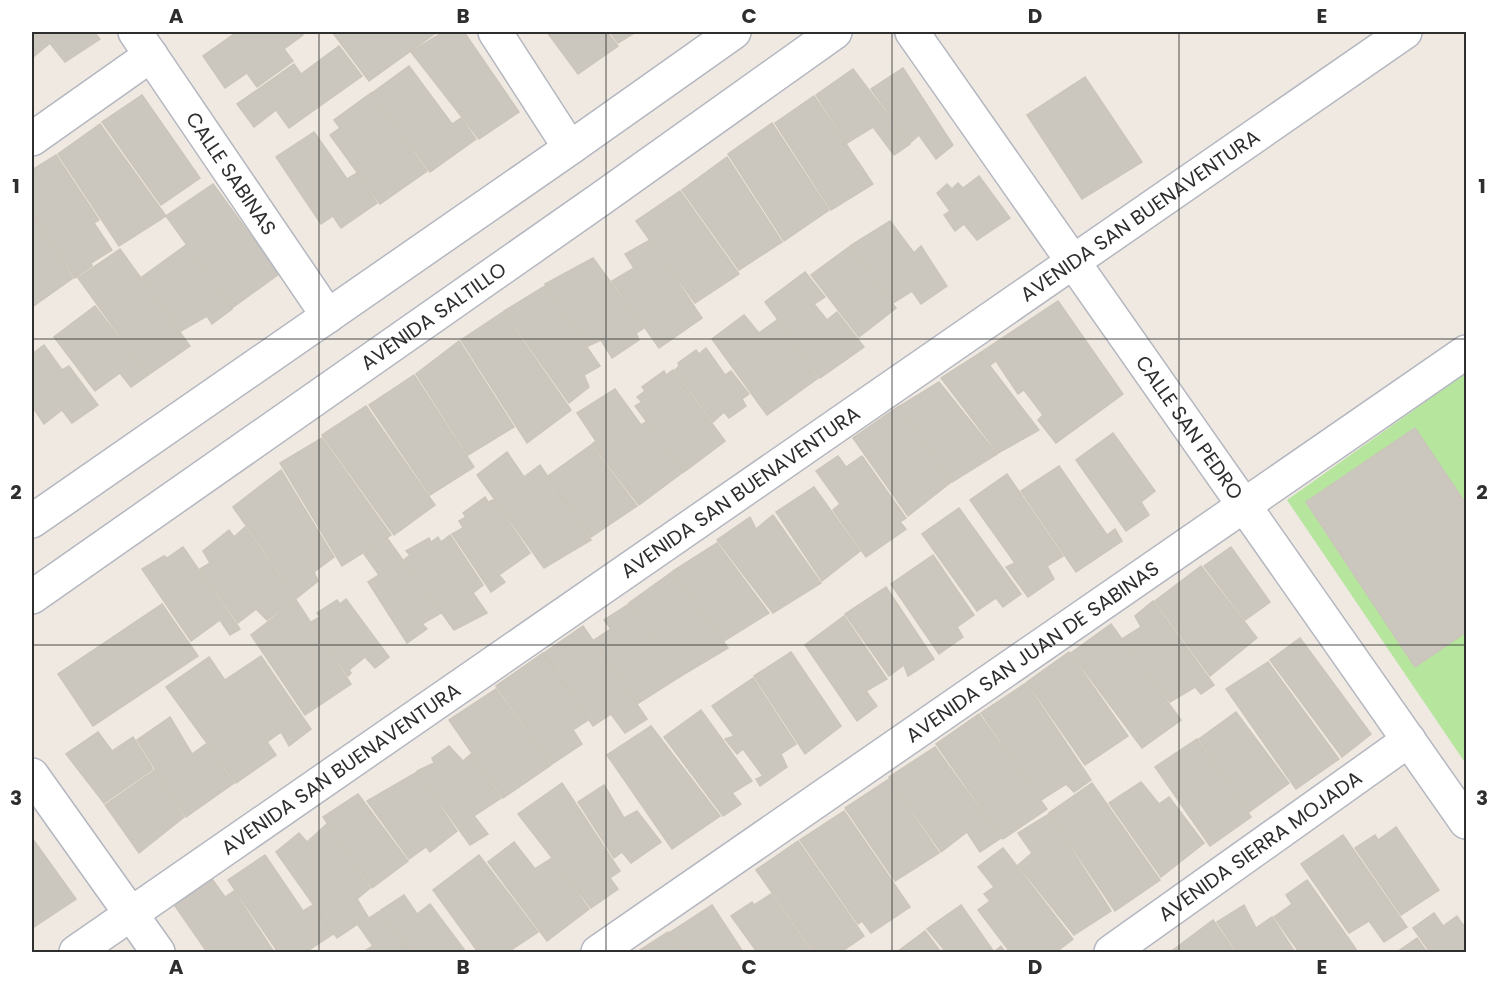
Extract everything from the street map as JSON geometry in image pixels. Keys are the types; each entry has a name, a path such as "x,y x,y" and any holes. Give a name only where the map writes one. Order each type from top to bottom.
{"street":[{"path":"495,32 570,148"},
{"path":"32,521 734,32"},
{"name":"AVENIDA SALTILLO","path":"32,597 835,32"},
{"name":"CALLE SAN PEDRO","path":"912,32 1467,822"},
{"name":"AVENIDA SAN BUENAVENTURA","path":"76,952 1405,32"},
{"path":"32,139 143,43"},
{"name":"CALLE SABINAS","path":"143,43 328,316"},
{"name":"AVENIDA SAN JUAN DE SABINAS","path":"598,952 1467,352"},
{"name":"AVENIDA SIERRA MOJADA","path":"1110,952 1409,740"},
{"path":"32,775 159,952"}],"green space":[{"path":"1466,373 1466,764 1287,500"}],"building":[{"path":"32,32 39,32 49,44 32,58"},
{"path":"41,32 94,32 100,39 65,62"},
{"path":"237,32 301,32 303,35 284,49 293,61 257,87 247,73 225,88 203,56"},
{"path":"437,32 369,81 333,33"},
{"path":"443,32 464,32 519,112 479,139 411,52"},
{"path":"547,32 607,32 618,46 578,74"},
{"path":"610,32 636,32 618,43"},
{"path":"339,46 362,76 289,128 276,110 254,127 237,104 294,64 301,74"},
{"path":"409,66 452,124 461,118 476,139 430,172 372,93"},
{"path":"903,68 953,145 936,159 919,135 910,143 871,89"},
{"path":"853,69 910,144 894,155 873,127 847,143 816,95"},
{"path":"1085,77 1142,162 1082,199 1027,115"},
{"path":"371,93 427,171 380,204 330,135 340,128 334,120"},
{"path":"142,95 200,178 161,205 102,122"},
{"path":"814,96 873,184 831,210 775,123"},
{"path":"772,123 829,210 784,241 728,154"},
{"path":"100,124 166,216 119,246 58,154"},
{"path":"314,132 347,179 357,173 377,203 341,228 333,216 321,224 276,157"},
{"path":"56,155 99,220 94,223 112,250 91,263 92,266 75,278 32,213 32,170"},
{"path":"727,157 782,242 739,270 682,190"},
{"path":"979,176 1010,218 977,240 964,224 955,231 944,215 950,211 937,193 947,184 952,189 958,183 963,188"},
{"path":"213,184 279,274 232,308 166,216"},
{"path":"680,191 739,274 695,303 636,221"},
{"path":"32,215 73,278 32,307"},
{"path":"890,221 914,253 921,246 947,286 921,304 912,291 893,303 850,246"},
{"path":"650,240 702,318 659,348 612,281 634,268 625,254"},
{"path":"186,245 232,309 212,324 207,316 181,331 142,277"},
{"path":"849,247 896,308 859,337 811,275"},
{"path":"120,249 190,346 148,375 78,278"},
{"path":"593,258 644,328 636,333 639,340 612,358 601,340 588,346 545,284"},
{"path":"805,272 825,297 814,304 827,320 837,312 864,347 820,378 765,302"},
{"path":"545,286 600,366 584,375 589,387 569,403 504,311"},
{"path":"1058,301 1123,394 1056,443 1038,420 1043,415 1024,390 1018,394 996,361 990,365 980,353"},
{"path":"95,306 148,375 131,387 120,373 95,391 54,337"},
{"path":"503,312 571,410 527,443 461,340"},
{"path":"744,315 759,333 777,320 818,378 767,415 712,339"},
{"path":"459,341 514,427 468,455 416,374"},
{"path":"44,345 62,370 69,366 98,405 72,423 62,410 44,424 32,406 32,354"},
{"path":"706,348 725,375 731,371 749,394 742,399 746,406 729,418 724,412 713,422 675,370 679,366 678,363 696,350 699,354"},
{"path":"980,353 1039,430 998,453 941,378"},
{"path":"673,370 725,441 684,472 635,406 642,402 637,397 645,391 642,387 664,371 666,375"},
{"path":"414,375 474,467 430,495 369,405"},
{"path":"939,382 997,454 952,482 900,406"},
{"path":"615,389 641,425 646,422 683,472 639,505 592,444 596,441 577,413"},
{"path":"366,406 435,505 394,535 322,435"},
{"path":"899,406 951,482 908,516 853,438"},
{"path":"1415,428 1466,504 1466,632 1415,667 1306,502"},
{"path":"1113,433 1155,491 1141,502 1149,515 1126,531 1076,460"},
{"path":"322,438 391,535 342,566 280,463"},
{"path":"591,445 637,506 591,537 548,476"},
{"path":"507,452 524,477 540,465 591,540 544,568 477,475"},
{"path":"838,456 846,467 862,456 906,518 900,522 906,529 866,557 833,510 840,504 816,471"},
{"path":"1059,466 1107,535 1115,529 1122,541 1076,572 1021,491"},
{"path":"281,470 334,557 314,572 318,581 297,598 233,507"},
{"path":"1007,474 1063,556 1047,566 1054,579 1028,597 1006,567 1015,563 970,500"},
{"path":"814,487 860,551 822,581 776,512"},
{"path":"485,497 488,502 494,500 530,553 499,575 505,582 491,592 452,534 463,528 459,521 466,517 463,513"},
{"path":"959,508 1021,594 1003,607 996,598 977,611 922,534"},
{"path":"773,515 821,583 773,613 717,540 750,517 756,529"},
{"path":"245,527 296,599 267,620 256,609 238,623 200,569 210,563 203,551 229,530 234,537"},
{"path":"450,535 483,585 473,593 487,613 454,630 404,560 410,555 406,551 429,538 431,542 438,537 441,542"},
{"path":"387,538 441,613 422,624 427,629 407,643 368,582 379,575 364,554"},
{"path":"717,543 769,613 724,641 673,571"},
{"path":"183,547 240,629 230,635 220,620 191,641 142,569 164,556 167,558"},
{"path":"1231,547 1270,602 1245,620 1204,566"},
{"path":"933,555 974,615 957,627 963,637 939,654 891,584"},
{"path":"1201,566 1257,638 1210,676 1155,601"},
{"path":"672,572 728,648 681,676 629,603"},
{"path":"886,587 934,659 908,676 904,665 889,676 845,614"},
{"path":"346,599 389,657 375,668 365,657 349,670 351,673 348,676 311,622 320,617 317,613 337,600 340,604"},
{"path":"296,600 351,684 305,715 251,635"},
{"path":"1153,601 1214,685 1201,694 1195,687 1170,702 1122,639 1141,627 1135,616"},
{"path":"162,604 198,656 93,726 58,674"},
{"path":"629,604 681,676 637,704 594,640 611,629 604,620"},
{"path":"844,616 887,679 866,691 877,706 857,721 805,645"},
{"path":"1111,624 1181,720 1142,748 1071,653"},
{"path":"583,626 647,719 625,733 611,714 593,726 544,653"},
{"path":"1300,638 1371,734 1342,757 1270,660"},
{"path":"791,652 841,726 805,754 754,676"},
{"path":"1069,652 1128,736 1085,765 1027,682"},
{"path":"543,653 588,720 573,730 582,744 552,764 496,686"},
{"path":"261,656 311,729 289,746 281,732 267,742 225,680"},
{"path":"209,657 276,755 236,783 166,687"},
{"path":"1268,662 1339,759 1296,789 1226,689"},
{"path":"753,678 796,744 781,754 787,767 760,786 756,779 763,776 743,749 737,754 725,739 734,736 712,706"},
{"path":"1026,683 1091,780 1074,792 1066,784 1041,800 981,713"},
{"path":"496,689 551,765 503,798 449,720"},
{"path":"701,710 752,781 732,793 741,804 723,816 664,737"},
{"path":"1236,712 1289,783 1249,812 1199,739"},
{"path":"979,714 1047,809 1003,839 936,744"},
{"path":"170,717 192,754 206,744 234,783 186,817 137,740"},
{"path":"651,726 720,816 672,849 607,755"},
{"path":"98,732 112,751 133,737 153,769 104,803 66,754"},
{"path":"1197,739 1251,817 1210,846 1155,767"},
{"path":"449,746 463,761 471,754 501,798 474,816 488,834 470,845 417,771 434,763 432,758"},
{"path":"935,747 1001,838 980,852 967,832 941,852 889,777"},
{"path":"155,770 184,817 139,853 105,805"},
{"path":"417,772 457,831 430,852 426,847 409,859 367,801"},
{"path":"889,779 939,853 895,881 845,808"},
{"path":"1141,782 1159,804 1169,797 1204,843 1161,877 1109,803"},
{"path":"562,783 620,871 610,878 618,889 591,908 518,814"},
{"path":"1092,783 1160,880 1115,911 1049,813"},
{"path":"604,785 624,818 637,811 661,842 631,863 622,852 614,858 578,802"},
{"path":"358,794 408,861 372,888 323,817"},
{"path":"844,811 910,907 871,933 862,921 858,924 800,840"},
{"path":"1049,814 1111,911 1074,935 1018,865 1032,853 1018,833"},
{"path":"327,824 370,888 357,899 368,917 337,938 276,852 299,833 307,842"},
{"path":"1396,827 1439,890 1401,915 1355,848 1375,835 1378,840"},
{"path":"1343,835 1407,927 1384,942 1369,921 1349,933 1301,864"},
{"path":"32,838 76,899 34,927 32,924"},
{"path":"798,841 864,936 841,952 814,952 756,870"},
{"path":"514,842 535,869 552,858 589,909 547,941 488,862"},
{"path":"1003,848 1073,939 1056,952 1010,952 978,910 990,901 984,894 994,887 978,867"},
{"path":"265,855 303,911 313,905 333,934 306,952 278,952 228,880"},
{"path":"479,855 538,932 508,952 478,952 433,890"},
{"path":"212,879 225,897 234,891 274,952 207,952 175,906"},
{"path":"1307,880 1356,949 1351,952 1299,952 1274,917 1292,904 1286,895"},
{"path":"771,894 812,952 757,952 731,916 752,902 754,905"},
{"path":"404,895 417,914 430,904 466,952 411,952 381,910"},
{"path":"712,905 743,952 683,952 669,933"},
{"path":"961,905 994,952 946,952 927,929"},
{"path":"1244,905 1256,928 1272,917 1295,952 1237,952 1217,922"},
{"path":"380,911 410,952 363,952 373,946 358,925"},
{"path":"1434,913 1443,926 1457,916 1463,925 1466,923 1466,952 1430,952 1413,928"},
{"path":"1213,920 1235,952 1174,952 1173,950"},
{"path":"925,931 941,952 897,952"},
{"path":"668,932 682,952 637,952"},
{"path":"1417,938 1427,952 1397,952"},
{"path":"1001,946 1005,952 994,952"}]}
